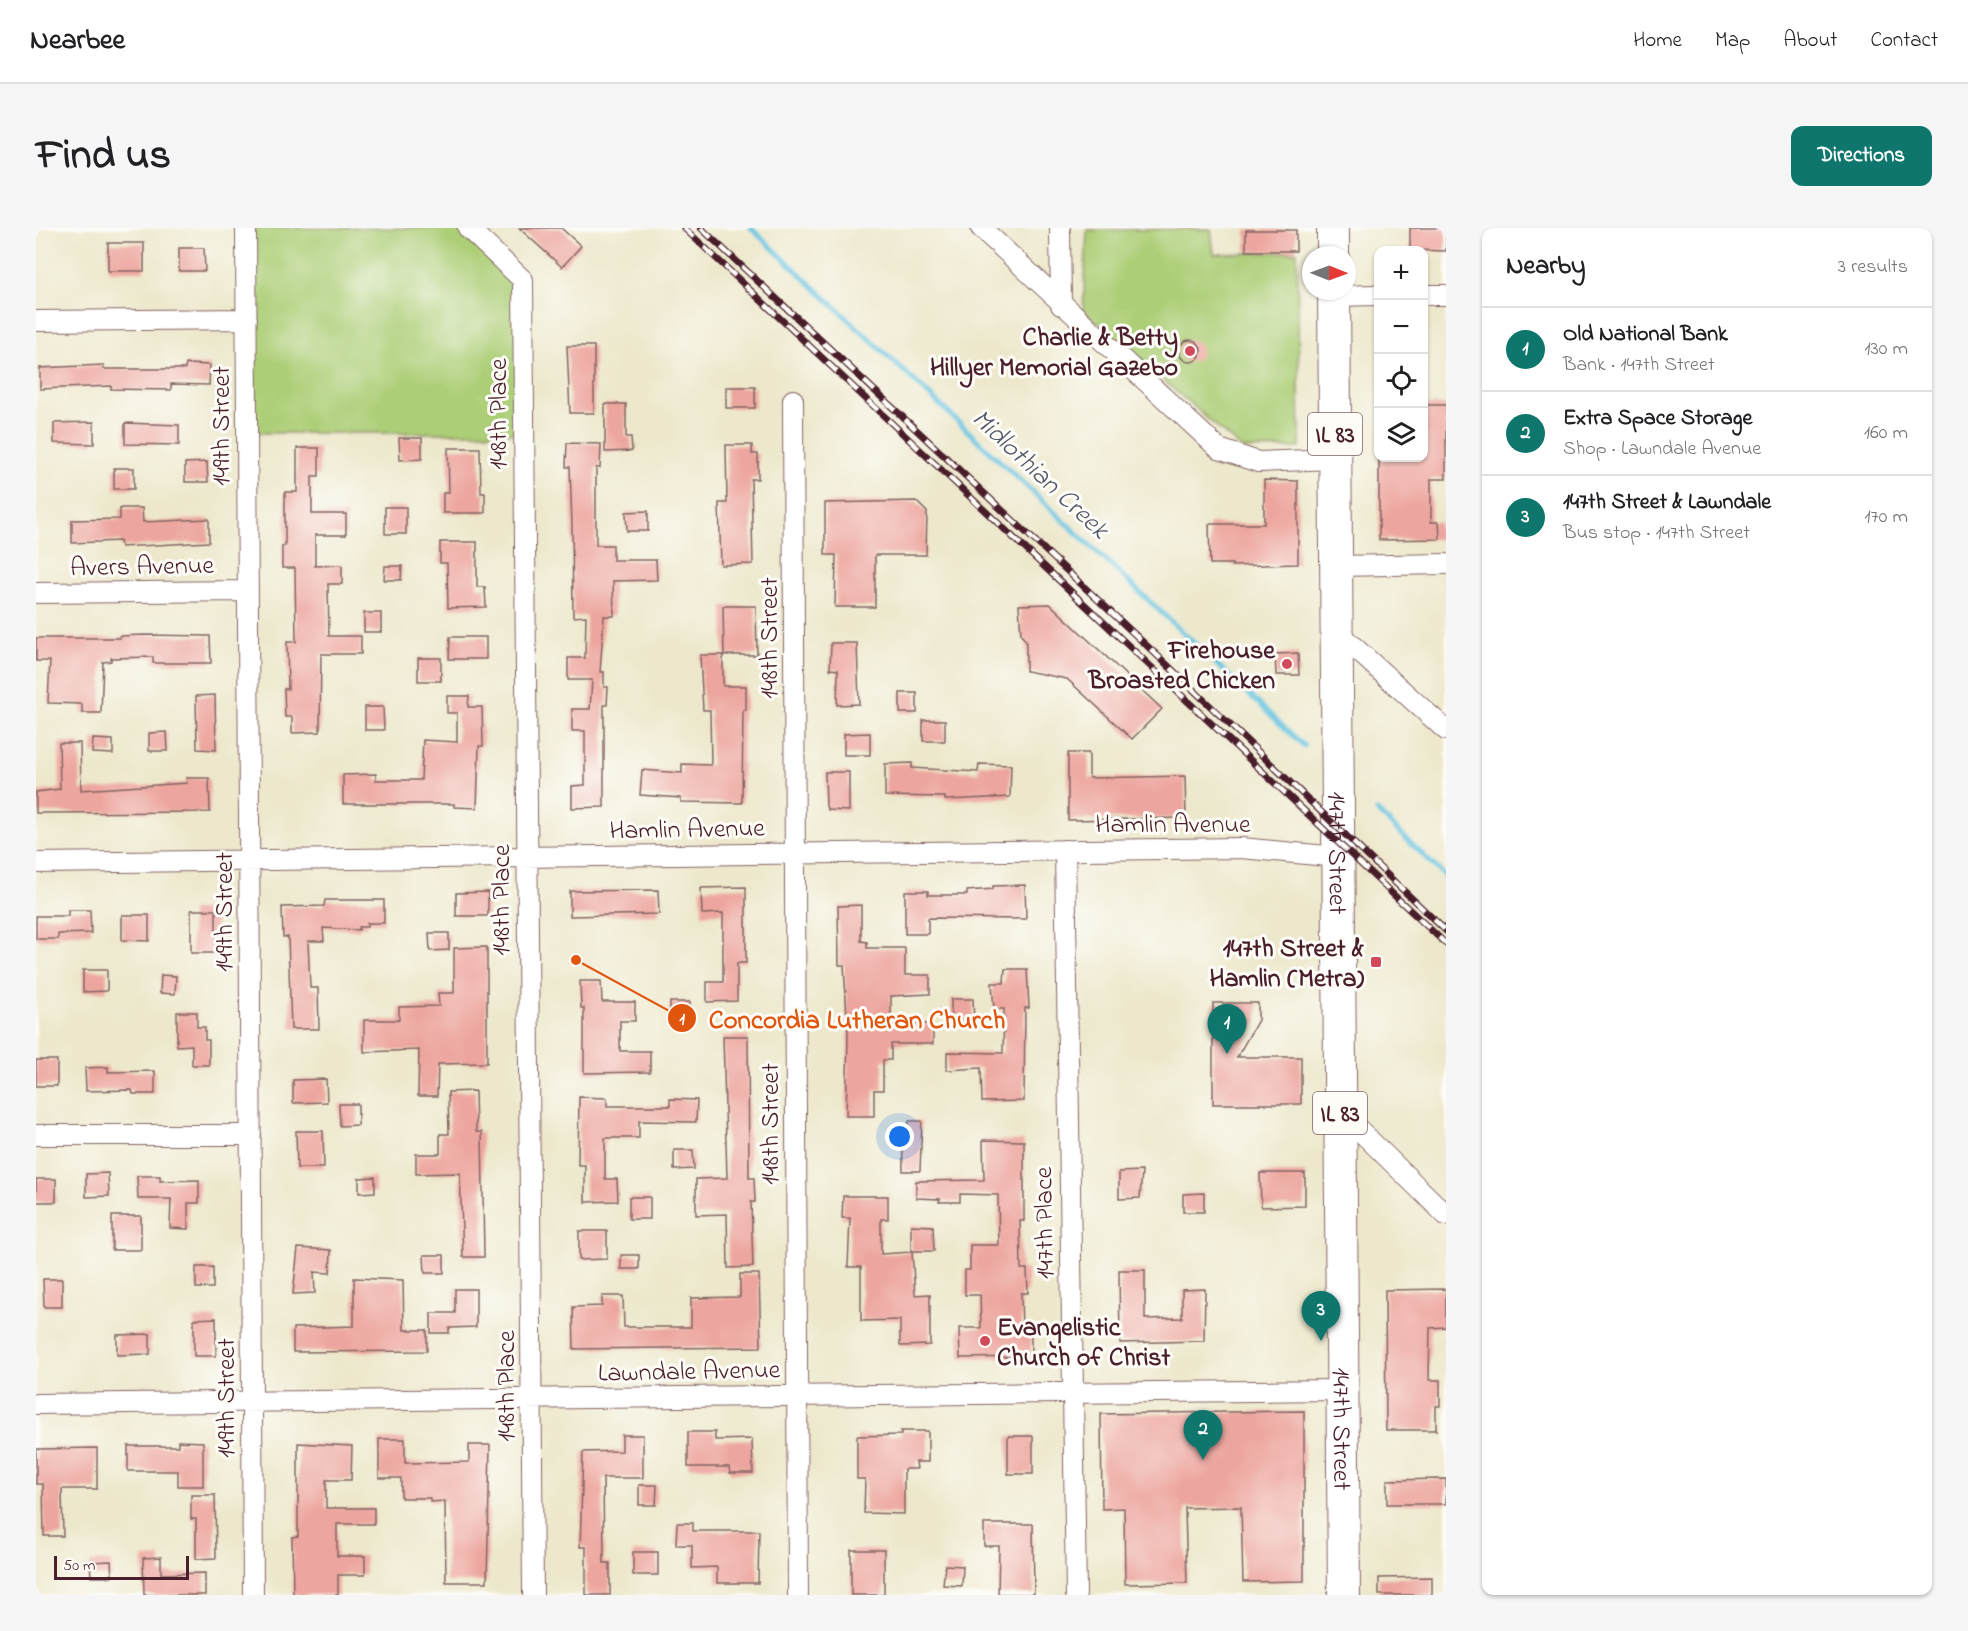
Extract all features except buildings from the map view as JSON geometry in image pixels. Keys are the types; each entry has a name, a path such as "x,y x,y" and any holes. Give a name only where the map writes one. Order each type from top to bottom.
{"main road":[{"path":"1333,228 1333,246"},
{"name":"147th Street","path":"1334,300 1344,1595"}],"street":[{"name":"149th Street","path":"246,228 253,1595"},
{"name":"148th Place","path":"468,228 523,280 533,1595"},
{"path":"981,228 1219,449 1258,462 1335,459"},
{"path":"1060,228 1061,304"},
{"path":"1356,294 1374,296"},
{"path":"1428,295 1446,295"},
{"path":"36,321 247,319"},
{"name":"148th Street","path":"794,400 798,1595"},
{"path":"1336,566 1446,564"},
{"name":"Avers Avenue","path":"36,593 248,591"},
{"path":"1336,631 1446,730"},
{"name":"Hamlin Avenue","path":"36,863 1241,848 1338,857"},
{"name":"147th Place","path":"1065,850 1076,1595"},
{"path":"1340,1111 1446,1215"},
{"path":"36,1135 250,1135"},
{"name":"Lawndale Avenue","path":"36,1404 1342,1390"}],"green space":[{"path":"246,228 468,228 523,280 524,433 247,433"},
{"path":"1211,229 1214,254 1297,252 1300,448 1242,449 1083,310 1087,230"}],"waterway":[{"name":"Midlothian Creek","path":"751,228 1304,746"},
{"name":"Midlothian Creek","path":"1377,811 1446,877"}],"railway":[{"path":"684,228 1446,944"},
{"path":"701,228 1160,658 1446,931"}],"place":[{"name":"Charlie & Betty Hillyer Memorial Gazebo","path":"1190,351"},
{"name":"Firehouse Broasted Chicken","path":"1287,664"},
{"name":"Concordia Lutheran Church","path":"576,960"},
{"name":"147th Street & Hamlin (Metra)","path":"1376,962"},
{"name":"Old National Bank","path":"1227,1054"},
{"name":"Evangelistic Church of Christ","path":"985,1341"},
{"name":"147th Street & Lawndale","path":"1321,1341"},
{"name":"Extra Space Storage","path":"1203,1460"}]}
